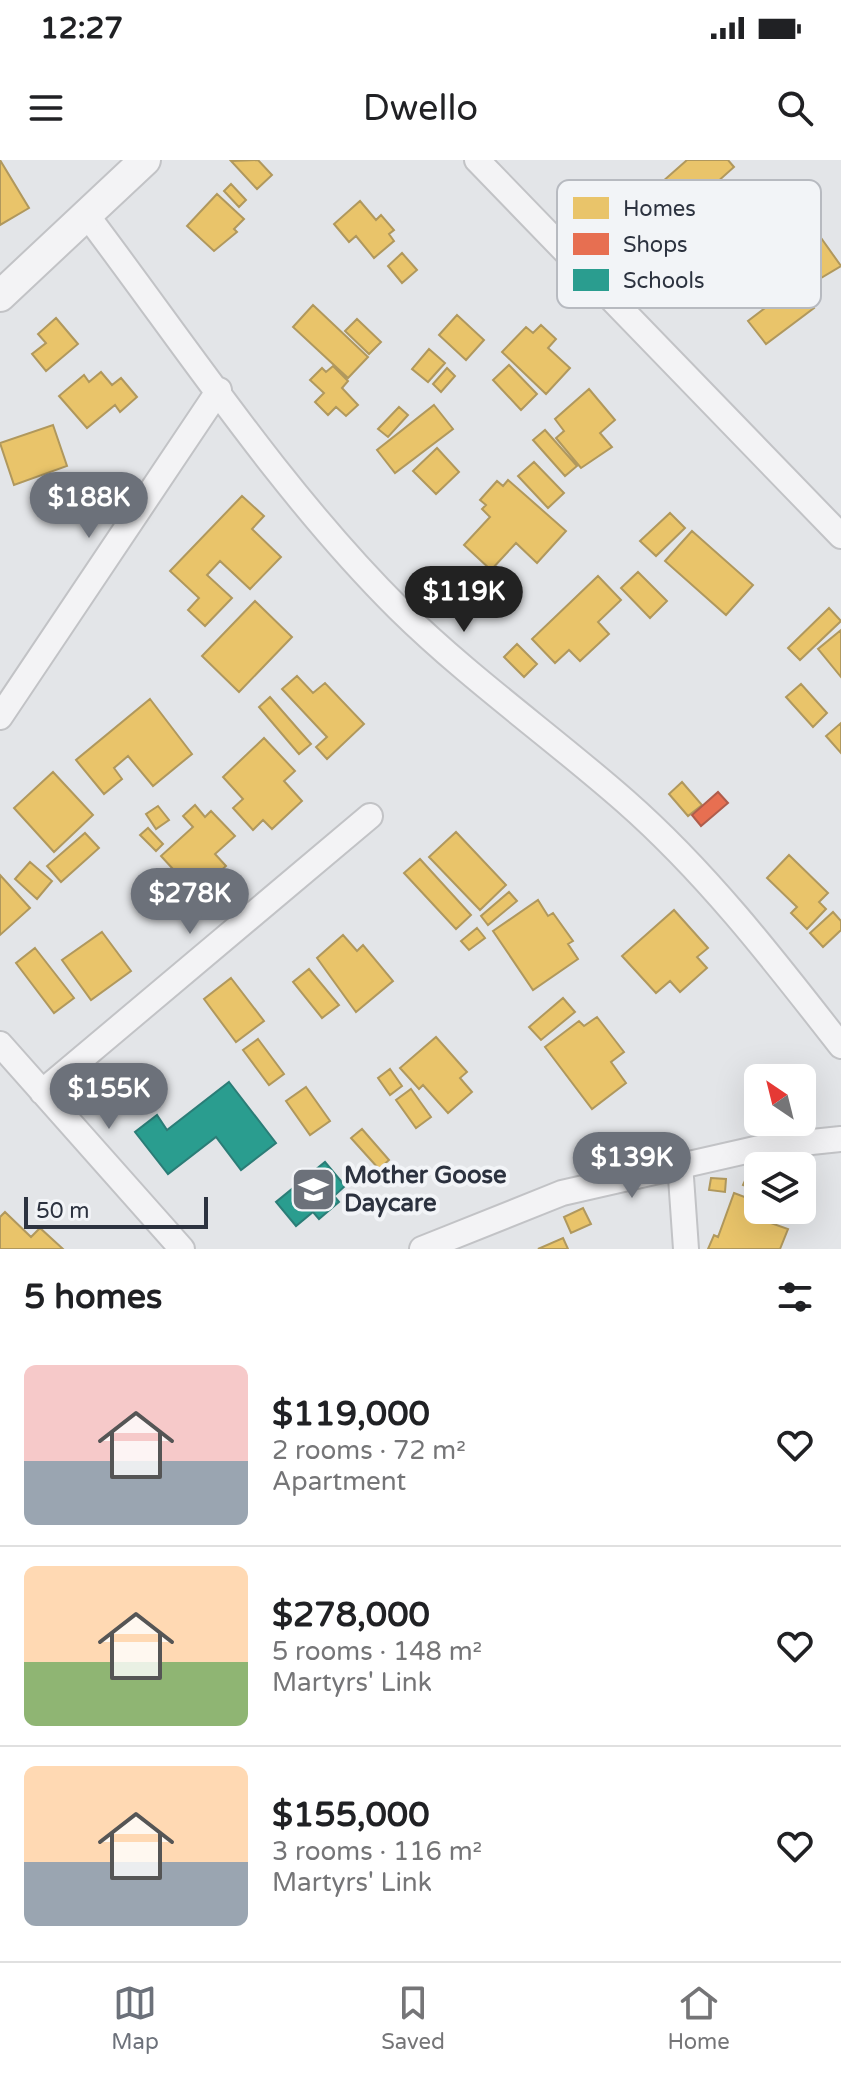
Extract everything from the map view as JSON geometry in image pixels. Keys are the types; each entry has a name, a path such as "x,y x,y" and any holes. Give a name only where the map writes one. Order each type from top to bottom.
{"street":[{"path":"2,288 145,160"},
{"path":"477,160 557,243"},
{"path":"86,214 296,495 399,609 535,728 625,801 678,852 747,926 841,1046"},
{"path":"620,308 841,536"},
{"path":"0,717 219,390"},
{"path":"42,1092 370,816"},
{"path":"0,1044 182,1249"},
{"path":"422,1249 562,1193 680,1163 764,1147 841,1139"},
{"path":"680,1163 686,1249"}],"building: Homes":[{"path":"0,160 29,208 0,225"},
{"path":"258,160 272,175 257,189 231,161"},
{"path":"687,160 728,160 734,167 719,180 664,180"},
{"path":"231,184 246,200 239,207 224,191"},
{"path":"217,194 244,219 234,229 237,232 214,251 187,226"},
{"path":"360,201 376,220 381,215 394,230 389,234 394,241 374,258 356,236 349,242 334,224"},
{"path":"821,238 841,266 821,278"},
{"path":"402,253 417,270 402,283 388,266"},
{"path":"313,305 368,357 348,378 293,327"},
{"path":"765,308 814,308 766,344 748,321"},
{"path":"457,315 484,340 466,360 439,335"},
{"path":"56,318 78,344 46,371 32,354 46,343 38,334"},
{"path":"357,319 381,342 369,354 345,331"},
{"path":"541,325 556,339 548,348 570,368 546,394 502,352 526,327 533,333"},
{"path":"429,349 445,363 428,382 412,369"},
{"path":"509,365 537,394 521,410 493,380"},
{"path":"333,366 348,381 342,388 358,405 346,416 336,407 328,415 315,402 324,393 310,380 322,368 326,372"},
{"path":"447,368 455,376 441,392 433,384"},
{"path":"101,372 112,385 121,378 137,397 120,412 115,405 87,428 59,396 84,375 89,382"},
{"path":"589,389 615,420 600,433 612,447 581,468 556,438 564,431 555,419"},
{"path":"434,405 453,429 395,473 377,450"},
{"path":"399,407 408,415 388,437 378,429"},
{"path":"53,425 67,466 14,485 0,443"},
{"path":"545,430 577,466 565,476 533,440"},
{"path":"437,448 459,472 436,494 413,471"},
{"path":"534,462 564,493 548,508 518,476"},
{"path":"508,480 566,531 537,563 516,543 491,570 464,545 490,517 482,509 486,505 480,500 497,481 503,486"},
{"path":"242,496 264,516 252,529 281,557 250,589 220,561 207,575 232,598 205,626 188,610 199,598 170,571"},
{"path":"670,513 685,528 656,556 640,541"},
{"path":"692,531 753,585 726,615 665,561"},
{"path":"638,572 667,601 650,618 621,588"},
{"path":"598,576 621,600 598,622 609,634 580,661 569,650 555,663 532,639"},
{"path":"255,601 292,637 239,692 202,656"},
{"path":"829,608 841,621 800,660 788,648"},
{"path":"841,630 841,677 818,649"},
{"path":"517,644 537,664 524,677 504,657"},
{"path":"297,676 313,693 325,683 364,724 327,759 316,747 327,737 282,689"},
{"path":"801,684 827,713 813,727 786,697"},
{"path":"270,697 311,744 299,754 259,707"},
{"path":"150,699 192,754 153,786 128,756 114,768 122,779 104,794 76,760"},
{"path":"841,723 841,753 826,736"},
{"path":"264,738 295,771 284,781 302,801 272,829 263,820 253,830 233,808 243,799 223,777"},
{"path":"53,772 93,815 54,852 14,808"},
{"path":"682,782 702,805 688,816 669,794"},
{"path":"195,805 205,817 211,811 235,836 215,854 226,866 205,885 194,872 184,881 161,856 193,827 183,816"},
{"path":"158,806 169,820 156,829 146,814"},
{"path":"148,828 163,844 156,851 140,835"},
{"path":"456,832 506,885 480,910 429,857"},
{"path":"85,833 99,848 61,882 47,866"},
{"path":"789,855 828,893 819,902 826,909 807,929 791,913 797,907 767,878"},
{"path":"420,859 471,915 456,929 404,873"},
{"path":"30,862 52,881 37,899 15,879"},
{"path":"0,875 30,908 0,935"},
{"path":"509,892 517,901 488,925 481,916"},
{"path":"538,900 548,916 553,913 573,941 568,944 578,959 533,990 493,931"},
{"path":"674,910 708,948 697,957 707,968 680,992 670,981 656,993 622,956"},
{"path":"833,912 841,921 841,930 823,947 810,933"},
{"path":"477,928 485,938 469,950 461,941"},
{"path":"102,932 131,971 91,1000 62,960"},
{"path":"343,935 357,951 363,945 393,981 356,1012 317,958"},
{"path":"35,948 74,998 54,1013 16,963"},
{"path":"309,969 339,1005 322,1018 293,982"},
{"path":"231,978 264,1021 236,1042 204,999"},
{"path":"563,998 575,1012 541,1040 529,1027"},
{"path":"597,1017 624,1052 611,1062 626,1083 592,1109 545,1047 579,1021 584,1026"},
{"path":"436,1037 467,1072 460,1078 472,1092 448,1113 423,1085 419,1089 400,1068"},
{"path":"258,1039 284,1074 269,1085 243,1050"},
{"path":"390,1069 402,1086 390,1095 378,1078"},
{"path":"306,1087 330,1121 310,1135 286,1101"},
{"path":"411,1089 431,1117 416,1128 396,1100"},
{"path":"362,1129 389,1160 379,1169 351,1138"},
{"path":"711,1178 726,1179 725,1192 709,1190"},
{"path":"734,1193 744,1197 744,1224 774,1224 788,1229 780,1249 708,1249 714,1235 718,1237"},
{"path":"583,1208 591,1224 571,1233 564,1217"},
{"path":"5,1212 31,1237 40,1228 63,1249 0,1249 0,1217"},
{"path":"563,1238 568,1249 538,1249"}],"building: Shops":[{"path":"718,792 728,803 701,826 692,815"}],"building: Schools":[{"path":"229,1082 276,1143 241,1170 216,1137 168,1174 135,1132 157,1115 167,1130"},
{"path":"325,1162 345,1186 334,1196 339,1202 319,1219 313,1212 296,1226 276,1202"}],"place":[{"name":"Mother Goose Daycare","path":"313,1189"}]}
